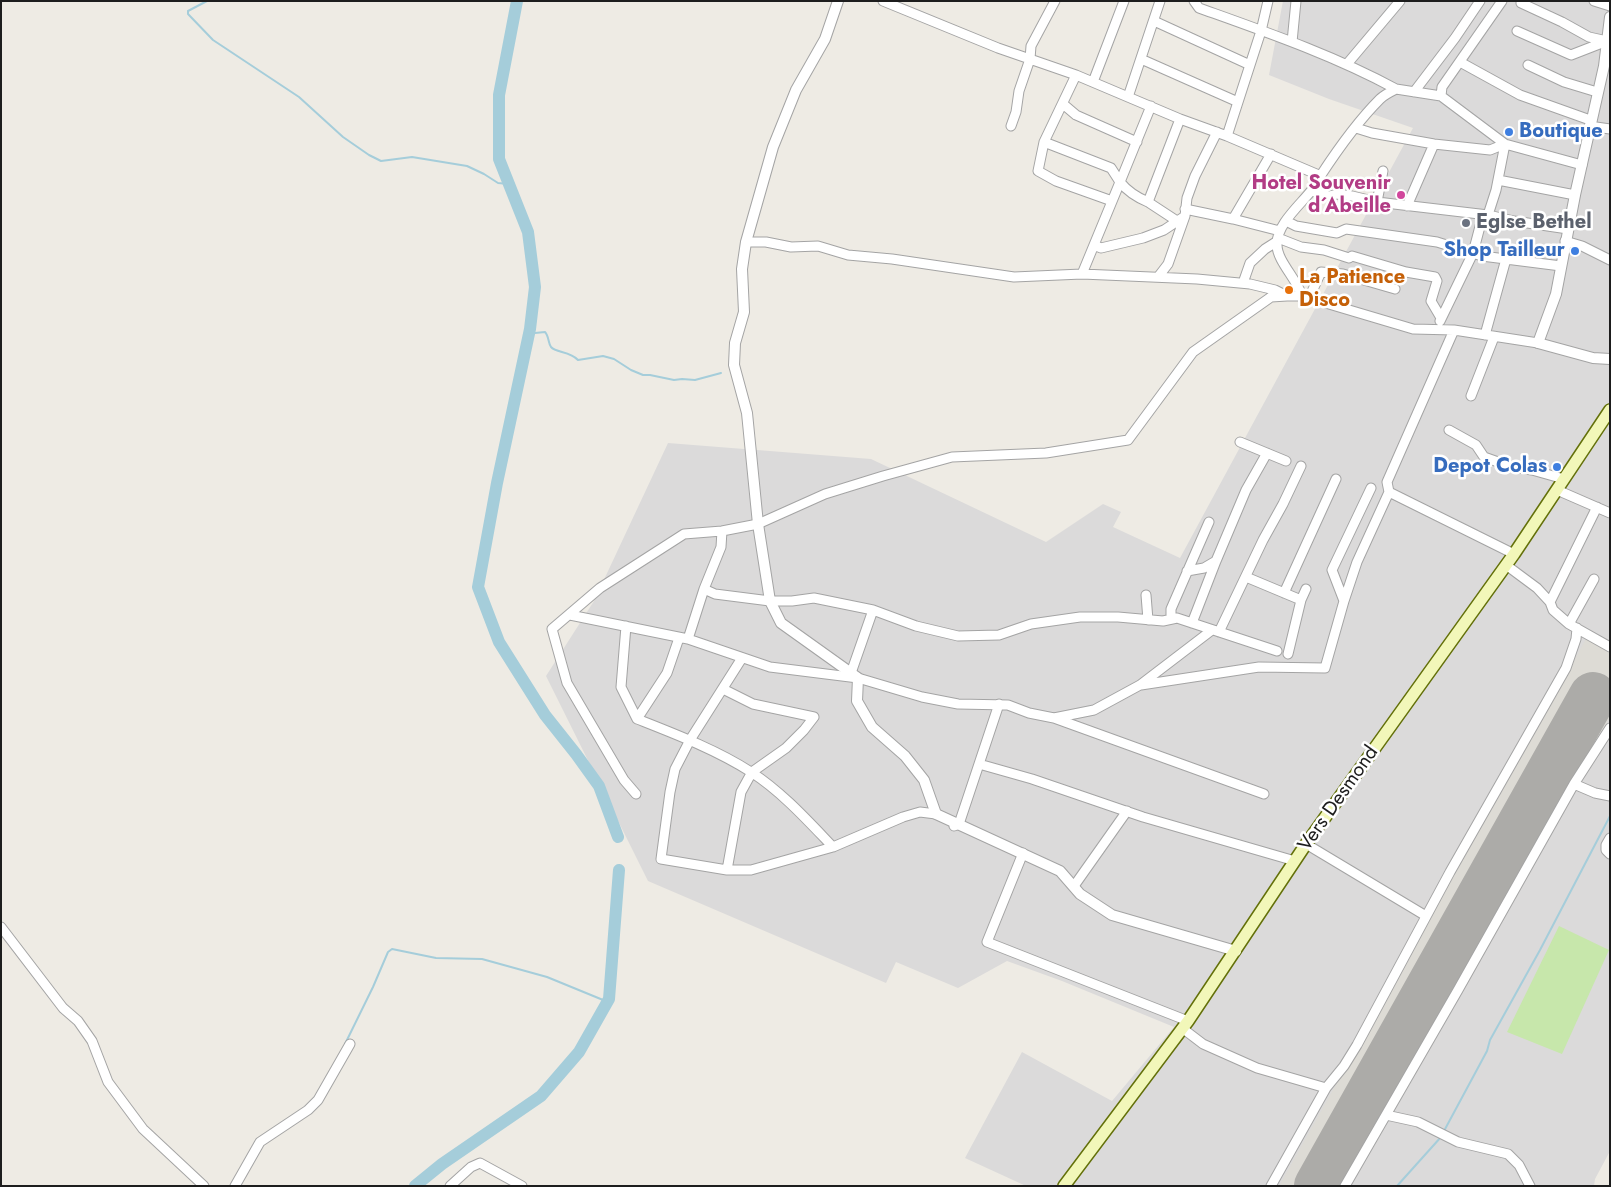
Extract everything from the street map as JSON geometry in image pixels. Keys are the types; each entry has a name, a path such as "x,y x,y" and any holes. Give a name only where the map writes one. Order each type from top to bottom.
{"main road":[{"name":"Vers Desmond","path":"1064,1186 1185,1025 1306,844 1514,554 1610,410"}],"street":[{"path":"838,1 825,39 796,90 773,147 746,242 742,269 744,312 735,343 734,365 747,413 758,524 770,601 781,623 854,675"},
{"path":"883,1 998,48 1076,75 1321,176"},
{"path":"1011,126 1016,112 1019,91 1030,59 1031,46 1055,1"},
{"path":"1093,82 1124,1"},
{"path":"1128,97 1160,1"},
{"path":"1194,1 1199,8 1347,64 1396,89 1441,96 1505,144 1582,166"},
{"path":"1227,136 1261,31 1268,1"},
{"path":"1292,42 1296,1"},
{"path":"1347,64 1400,1"},
{"path":"1414,92 1480,1"},
{"path":"1441,96 1442,87 1502,1"},
{"path":"1522,1 1521,3 1589,37 1607,41"},
{"path":"1594,1 1610,6"},
{"path":"1538,343 1556,294 1565,241 1607,41 1610,17"},
{"path":"1154,21 1250,65"},
{"path":"1517,31 1571,55 1607,41"},
{"path":"1141,59 1238,102"},
{"path":"1460,62 1520,95 1610,129"},
{"path":"1528,65 1564,82 1597,92"},
{"path":"1076,75 1044,142 1038,171 1056,181 1112,201"},
{"path":"1243,283 1250,263 1278,237 1286,221 1312,191 1356,128 1381,98 1396,89"},
{"path":"1063,104 1076,116 1137,142"},
{"path":"1082,274 1151,106"},
{"path":"1148,202 1180,118"},
{"path":"1356,128 1372,133 1434,144 1490,150 1505,144"},
{"path":"1158,277 1168,264 1195,176 1217,132"},
{"path":"1044,142 1111,168 1129,192 1176,221"},
{"path":"1407,206 1434,144"},
{"path":"1436,329 1473,252 1498,180 1505,144"},
{"path":"1233,219 1271,154"},
{"path":"1377,202 1383,170"},
{"path":"1498,180 1575,195"},
{"path":"1312,191 1329,196 1345,195 1377,202 1486,215 1514,221 1568,228"},
{"path":"1185,212 1233,219 1301,247 1324,250 1349,258 1352,256 1406,272 1435,277 1437,281 1432,301 1441,318"},
{"path":"1094,245 1101,248 1143,238 1164,230 1185,212"},
{"path":"1286,221 1296,226 1337,233 1346,229 1437,242 1482,256 1561,266"},
{"path":"1278,237 1278,253 1306,297"},
{"path":"1565,241 1582,246 1610,260"},
{"path":"746,242 818,246 848,254 892,258 1014,277 1082,274 1243,283 1274,290 1287,296"},
{"path":"1343,274 1349,258"},
{"path":"1471,396 1490,336 1506,259"},
{"path":"1306,297 1321,272 1343,274 1396,289"},
{"path":"636,794 624,780 567,683 552,629 600,588 684,534 722,531 758,524 825,494 952,457 1046,453 1128,440 1193,352 1271,296 1306,297 1413,328 1454,330 1538,343 1593,358 1610,358"},
{"path":"1140,685 1259,668 1325,668 1357,562 1389,492 1387,482 1454,330"},
{"path":"1448,430 1476,445 1484,457 1512,468 1532,470 1564,479"},
{"path":"1240,442 1286,462"},
{"path":"1192,623 1246,490 1267,453"},
{"path":"1054,718 1094,710 1140,685 1216,631 1301,466"},
{"path":"1284,593 1336,479"},
{"path":"1344,601 1332,570 1371,488"},
{"path":"1557,490 1610,513"},
{"path":"1389,492 1514,554"},
{"path":"1550,602 1597,507"},
{"path":"1171,619 1171,609 1209,522"},
{"path":"637,719 667,673 684,638 721,547 722,531"},
{"path":"1187,571 1204,568 1216,561"},
{"path":"1506,565 1537,588 1550,602 1553,610 1573,626 1610,647"},
{"path":"1246,576 1301,600"},
{"path":"1271,1186 1326,1088 1344,1066 1356,1046 1426,916 1566,668 1576,639 1573,626 1594,579"},
{"path":"704,589 715,594 770,601 814,598 873,610 916,626 958,636 999,635 1031,624 1080,617 1118,617 1148,620 1177,618 1277,650"},
{"path":"1288,654 1301,600 1306,589"},
{"path":"1146,596 1148,620"},
{"path":"873,610 854,675 857,701 872,727 905,756 924,780 936,814"},
{"path":"570,614 684,638 770,667 854,675 922,697 958,704 1008,705 1029,713 1054,718 1264,794"},
{"path":"626,626 621,687 637,719 690,740 752,772 796,809 833,847"},
{"path":"742,658 690,740 675,769 661,859 727,870 751,870 833,847 903,816 920,812 936,814 956,825 1060,871 1080,894 1112,915 1236,951"},
{"path":"723,689 753,704 814,717 786,748 752,772 741,792 727,870"},
{"path":"956,825 999,704"},
{"path":"1345,1186 1574,784 1610,728"},
{"path":"979,764 1032,779 1127,811 1295,861"},
{"path":"1574,784 1595,793 1610,796"},
{"path":"1074,886 1127,811"},
{"path":"1610,838 1606,845 1606,850 1610,854"},
{"path":"1306,844 1426,916"},
{"path":"1023,853 987,942 1185,1025 1202,1044 1257,1068 1326,1088"},
{"path":"1,927 63,1008 78,1020 92,1041 108,1082 144,1129 204,1186"},
{"path":"235,1186 260,1142 308,1110 318,1100 350,1044"},
{"path":"1386,1115 1418,1122 1458,1142 1508,1154 1519,1165 1530,1186"},
{"path":"450,1186 470,1166 480,1164 522,1186"}],"shaded area":[{"path":"1283,1 1610,1 1610,1151 1595,1179 1594,1186 1026,1186 965,1158 1022,1052 1112,1101 1174,1027 1062,981 1007,961 958,988 896,962 886,983 648,881 546,676 594,601 668,443 871,459 1046,542 1103,504 1121,512 1113,527 1180,558 1413,128 1329,99 1269,75"},
{"path":"1586,639 1610,652 1610,717 1345,1186 1279,1186"}],"green space":[{"path":"1559,926 1609,950 1562,1054 1507,1032"}],"waterway":[{"path":"207,1 188,11 188,14 213,40 299,97 343,137 369,155 381,161 412,157 467,166 498,183 509,184"},
{"path":"517,1 499,95 499,159 528,232 535,287 530,329 497,483 478,587 499,642 545,715 599,786 618,837"},
{"path":"530,329 535,333 545,332 553,349 571,355 578,360 603,356 614,359 643,375 674,380 695,380 721,373"},
{"path":"1444,1131 1487,1051 1490,1040 1540,950 1610,816"},
{"path":"415,1186 442,1164 541,1096 579,1052 609,999 619,870"},
{"path":"345,1044 388,952 392,949 436,958 482,959 547,977 608,1002"},
{"path":"1397,1186 1441,1137"}],"runway":[{"path":"1318,1186 1593,696"}],"place":[{"name":"Boutique","path":"1509,132"},
{"name":"Hotel Souvenir d´Abeille","path":"1401,195"},
{"name":"Eglse Bethel","path":"1466,223"},
{"name":"Shop Tailleur","path":"1575,251"},
{"name":"La Patience Disco","path":"1289,290"},
{"name":"Depot Colas","path":"1557,467"}]}
